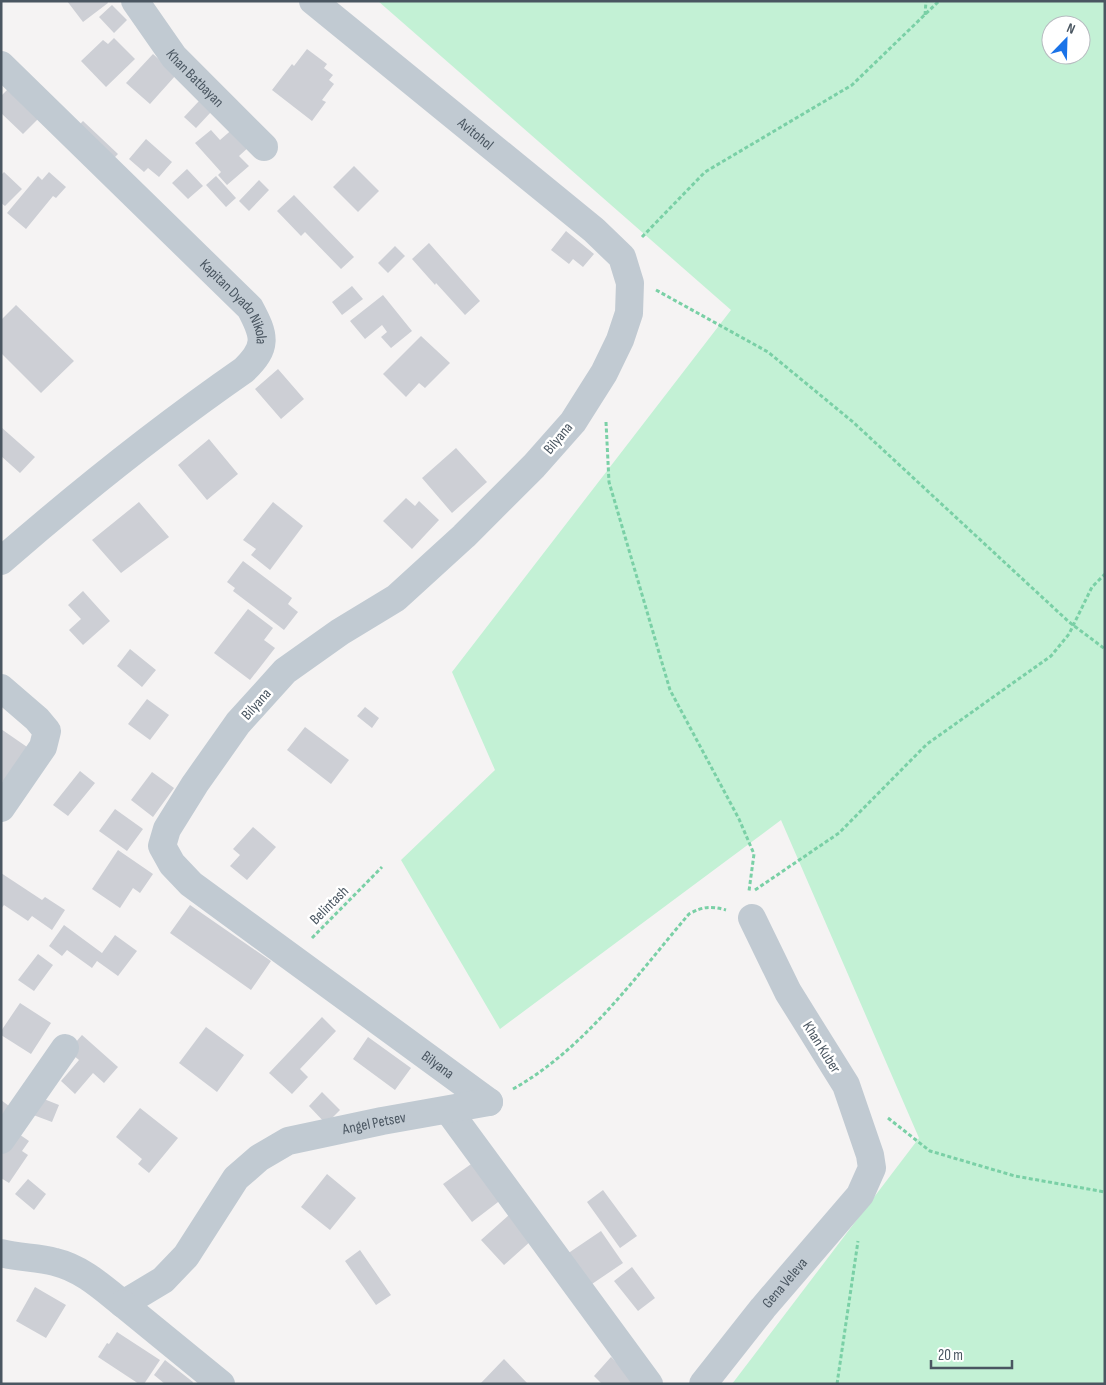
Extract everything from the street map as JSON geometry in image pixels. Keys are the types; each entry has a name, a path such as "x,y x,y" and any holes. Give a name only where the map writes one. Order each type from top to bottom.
{"street":[{"name":"Khan Batbayan","path":"135,1 174,57 264,147"},
{"name":"Avitohol","path":"313,1 594,230 624,266"},
{"name":"Kapitan Dyado Nikola","path":"1,65 250,308 260,326 262,343 256,358 244,370 142,444 1,561"},
{"name":"Bilyana","path":"489,1102 191,884 172,864 162,846 167,829 195,784 238,723 285,671 340,632 396,598 464,536 534,466 572,422 604,373 620,340 629,313 630,283 624,266"},
{"path":"1,688 37,719 47,732 43,747 1,808"},
{"name":"Khan Kuber","path":"752,918 788,992 846,1085 870,1155 872,1168 867,1182"},
{"path":"1,1140 65,1048"},
{"name":"Angel Petsev","path":"123,1304 163,1280 186,1256 236,1178 259,1158 288,1141 489,1102"},
{"path":"448,1110 649,1384"},
{"name":"Gena Veleva","path":"703,1384 763,1308 860,1195 867,1182"},
{"path":"1,1253 15,1257 55,1262 84,1274 221,1384"}],"path":[{"path":"925,15 926,1"},
{"path":"939,1 852,85 705,172 624,266 768,352 853,422 1073,625 1105,649"},
{"path":"604,373 609,482 670,690 739,819 754,854 749,894 839,833 927,744 1051,656 1069,634 1092,587 1105,574"},
{"name":"Belintash","path":"292,958 382,867"},
{"path":"489,1102 525,1082 593,1027 689,914 700,908 712,906 752,918"},
{"path":"884,1115 930,1151 1015,1176 1105,1192"},
{"path":"837,1384 858,1239"}],"green space":[{"path":"378,1 1105,1 1105,1384 732,1384 919,1138 781,820 500,1029 401,860 495,770 452,672 731,310"}],"building":[{"path":"67,1 107,1 108,3 83,22"},
{"path":"112,5 127,20 114,33 99,17"},
{"path":"114,38 135,59 106,87 81,61 103,40 108,44"},
{"path":"307,49 327,64 324,68 333,75 329,80 334,84 322,100 326,102 312,121 272,90 292,64 294,66"},
{"path":"153,54 176,75 150,104 126,83"},
{"path":"10,87 41,116 23,134 1,113 1,96"},
{"path":"199,101 211,112 196,128 184,117"},
{"path":"83,121 118,154 107,165 73,131"},
{"path":"235,127 251,145 239,156 249,166 227,185 218,175 221,172 195,143 211,130 220,140"},
{"path":"146,139 172,162 159,177 148,168 144,172 129,159"},
{"path":"354,166 379,191 358,212 333,187"},
{"path":"187,169 203,186 188,199 172,183"},
{"path":"4,172 22,189 5,206 1,203 1,175"},
{"path":"49,172 66,187 56,198 53,196 26,229 7,213 38,176 42,180"},
{"path":"216,176 236,198 226,207 206,185"},
{"path":"259,180 269,190 249,211 239,201"},
{"path":"294,195 354,257 341,269 305,232 301,236 277,211"},
{"path":"566,231 594,254 583,267 573,259 569,264 551,250"},
{"path":"429,243 480,301 465,315 412,259"},
{"path":"395,246 405,256 388,273 378,263"},
{"path":"352,286 363,299 342,315 332,302"},
{"path":"383,295 412,331 391,348 381,337 387,332 382,325 365,339 350,321"},
{"path":"16,305 74,361 41,393 1,353 1,320"},
{"path":"421,336 450,363 425,388 419,383 406,397 383,374"},
{"path":"278,369 304,399 281,419 255,389"},
{"path":"1,427 35,457 20,473 1,456"},
{"path":"209,439 238,474 207,500 178,465"},
{"path":"456,448 487,482 452,513 422,478"},
{"path":"406,498 415,506 419,501 439,520 412,549 383,521"},
{"path":"139,502 169,537 121,573 92,540"},
{"path":"273,502 303,526 270,570 251,555 256,549 243,540"},
{"path":"243,561 292,598 288,604 298,612 284,630 233,591 235,588 227,582"},
{"path":"83,591 110,621 83,645 69,630 81,619 68,605"},
{"path":"248,609 273,628 264,640 275,648 250,680 214,653"},
{"path":"130,649 156,670 142,687 117,666"},
{"path":"147,699 169,715 150,740 128,724"},
{"path":"365,707 379,718 372,728 357,716"},
{"path":"305,727 349,760 331,784 287,750"},
{"path":"1,729 30,749 6,783 1,780"},
{"path":"80,771 95,783 68,816 53,805"},
{"path":"152,772 174,788 153,817 131,800"},
{"path":"115,809 143,829 127,851 99,831"},
{"path":"253,827 276,847 247,880 230,866 240,855 233,849"},
{"path":"118,850 153,874 140,893 133,888 120,908 92,889"},
{"path":"1,873 42,900 45,897 65,910 52,930 32,916 28,921 4,905 1,909"},
{"path":"190,905 271,961 251,990 170,933"},
{"path":"64,925 102,953 115,935 137,951 118,976 97,961 92,968 67,950 62,956 49,946"},
{"path":"38,954 53,965 34,991 18,980"},
{"path":"20,1003 51,1023 31,1054 1,1035 1,1031"},
{"path":"322,1017 336,1031 300,1069 308,1077 292,1094 269,1073"},
{"path":"206,1027 244,1055 217,1092 179,1063"},
{"path":"82,1035 118,1067 104,1083 93,1073 75,1094 61,1081 79,1060 68,1051"},
{"path":"368,1037 411,1068 395,1090 353,1059"},
{"path":"322,1092 340,1110 326,1124 309,1106"},
{"path":"34,1095 59,1105 52,1122 28,1113"},
{"path":"1,1100 9,1106 1,1116"},
{"path":"140,1108 178,1138 149,1173 138,1164 142,1159 116,1137"},
{"path":"13,1130 29,1141 22,1151 28,1155 9,1183 1,1178 1,1147"},
{"path":"474,1162 502,1199 472,1222 443,1184"},
{"path":"327,1174 356,1198 330,1230 301,1207"},
{"path":"28,1179 46,1194 34,1210 15,1194"},
{"path":"603,1190 637,1236 620,1248 587,1202"},
{"path":"509,1215 532,1240 504,1265 481,1240"},
{"path":"601,1231 623,1263 589,1286 567,1254"},
{"path":"360,1250 391,1295 376,1305 345,1261"},
{"path":"632,1267 655,1298 638,1311 614,1281"},
{"path":"35,1287 66,1305 46,1338 16,1321"},
{"path":"117,1332 160,1360 144,1384 139,1384 98,1357"},
{"path":"611,1357 637,1384 602,1384 594,1376"},
{"path":"504,1359 528,1384 480,1384"},
{"path":"165,1360 193,1382 192,1384 165,1384 154,1375"}]}
